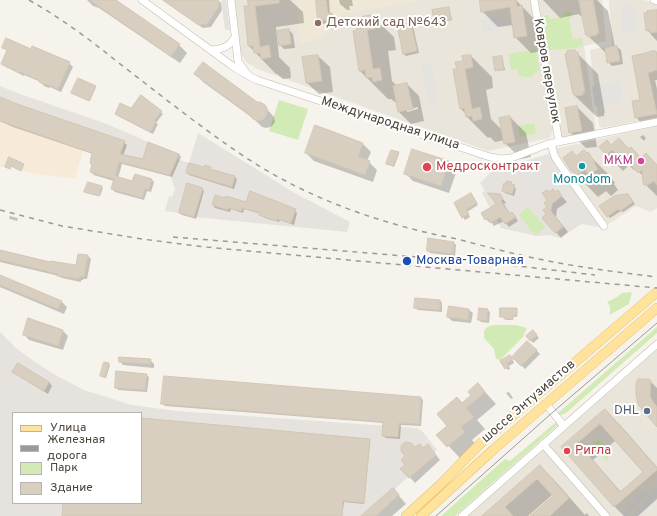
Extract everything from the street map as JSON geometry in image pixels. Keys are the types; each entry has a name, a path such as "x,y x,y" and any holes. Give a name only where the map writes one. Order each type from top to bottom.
{"main road":[{"name":"шоссе Энтузиастов","path":"406,516 440,485 481,443 657,292"},
{"name":"шоссе Энтузиастов","path":"422,516 494,448 657,308"}],"street":[{"name":"Международная улица","path":"142,0 231,65 257,80 490,157 503,159 511,158 555,143 657,122"},
{"path":"231,0 238,61 249,76"},
{"name":"Ковров переулок","path":"534,0 555,143 555,157 604,226"},
{"path":"211,50 219,50 230,44 235,37"},
{"path":"462,516 657,344"},
{"path":"546,404 564,426"},
{"path":"543,444 606,516"}],"shaded area":[{"path":"221,0 226,0 230,30 225,30"},
{"path":"233,0 530,0 553,130 550,138 488,151 257,69 246,62 240,53"},
{"name":"Детский сад №643","path":"297,0 425,0 346,13 327,33 313,41 300,43"},
{"path":"538,0 602,0 606,41 584,46 596,130 561,138"},
{"path":"609,0 644,0 657,4 657,117 603,128 599,126 590,50 612,45"},
{"path":"622,3 634,6 637,33 622,33"},
{"path":"504,16 506,28 483,32 481,20"},
{"path":"431,63 438,103 428,105 421,65"},
{"path":"620,81 623,102 595,106 592,86"},
{"path":"0,86 107,124 179,154 177,159 189,163 198,133 293,192 350,222 347,232 194,217 165,211 169,196 172,197 175,189 170,175 118,162 0,121"},
{"path":"0,121 83,150 75,179 21,171 12,167 10,169 0,167"},
{"path":"657,126 657,208 651,212 636,206 603,228 550,150"},
{"path":"551,153 603,228 582,224 559,238 549,235 536,236 501,228 482,193 485,191 480,183 492,171"},
{"path":"0,332 17,349 55,375 84,390 132,405 177,411 417,428 423,432 437,450 395,489 400,495 376,516 0,516"},
{"path":"657,347 657,516 466,516"},
{"path":"657,487 657,496 642,516 634,516"},
{"path":"643,490 647,492 628,516 622,516"}],"green space":[{"path":"570,12 573,14 569,19 573,39 582,38 583,45 577,48 548,50 542,16 549,15 550,19 563,17 564,13"},
{"path":"536,49 540,70 532,77 520,75 517,69 511,70 508,54"},
{"path":"279,100 308,109 298,140 269,131"},
{"path":"534,123 536,133 520,137 518,126"},
{"path":"528,207 545,227 535,235 519,215"},
{"path":"632,292 629,304 609,315 610,308 607,302 622,293"},
{"path":"493,325 516,325 527,328 523,337 500,360 496,359 494,349 484,338 484,331 487,327"},
{"path":"657,327 657,333 566,413 559,416 557,414"},
{"path":"558,421 559,424 455,516 441,516 505,459 510,461"},
{"path":"599,440 609,452 607,462 593,445 594,442"}],"building":[{"path":"90,0 116,0 180,44 171,56"},
{"path":"163,0 218,0 219,6 207,24 199,25"},
{"path":"248,0 279,0 279,3 255,6 260,47 269,45 271,57 261,59 260,53 254,53 253,46 248,46 244,6 248,6"},
{"path":"316,0 326,0 328,13 332,13 333,19 318,21"},
{"path":"480,0 516,0 517,7 522,5 527,36 514,38 510,7 481,12"},
{"path":"579,0 593,0 599,33 597,33 597,35 588,37 588,35 586,35"},
{"path":"449,7 451,20 435,23 432,10"},
{"path":"657,10 657,32 650,33 649,30 646,31 644,13 647,13 647,11"},
{"path":"373,15 375,29 367,30 373,69 380,68 382,80 373,82 372,77 366,78 365,70 359,71 353,31 357,30 356,23 363,22 362,17"},
{"path":"411,23 417,51 403,54 397,25"},
{"path":"289,29 291,44 279,46 277,31"},
{"path":"6,38 31,49 32,46 70,62 58,89 39,82 40,81 1,64 7,50 2,48"},
{"path":"617,46 620,61 607,63 605,48"},
{"path":"575,50 578,52 585,92 583,92 583,95 575,96 573,94 565,54 567,54 567,51"},
{"path":"650,51 656,51 657,55 657,70 648,73 657,114 635,118 632,101 640,100 632,56"},
{"path":"318,55 322,81 306,83 302,57"},
{"path":"471,55 473,67 465,69 472,109 480,107 482,119 473,121 472,116 466,117 464,108 460,109 453,69 457,69 455,62 463,61 462,56"},
{"path":"502,56 504,69 495,71 493,57"},
{"path":"203,62 257,102 265,105 267,108 267,114 264,119 259,121 253,119 249,114 194,74"},
{"path":"78,78 96,86 89,101 71,93"},
{"path":"407,83 413,109 398,112 393,86"},
{"path":"141,95 162,111 154,120 156,121 150,132 115,114 120,103 131,108"},
{"path":"0,97 125,141 120,154 143,159 148,142 179,154 170,175 119,162 115,176 132,181 135,174 152,179 149,190 145,189 142,198 111,189 114,179 90,172 92,153 0,121"},
{"path":"577,106 582,131 569,133 565,108"},
{"path":"510,116 515,142 504,144 499,118"},
{"path":"315,125 363,143 358,157 370,161 365,175 305,153"},
{"name":"МКМ","path":"619,138 629,149 631,147 641,158 646,153 657,165 657,185 654,181 648,185 644,185 642,170 638,173 620,153 617,155 612,150 606,155 599,147 607,140 611,145"},
{"name":"Медросконтракт","path":"412,149 449,161 441,186 404,174"},
{"path":"391,150 399,152 393,166 386,164"},
{"name":"Monodom","path":"584,150 587,153 588,152 598,169 589,175 585,170 576,176 563,158 572,151 576,156"},
{"path":"9,157 24,164 21,171 11,166 10,169 5,167"},
{"path":"189,163 204,167 205,165 211,167 210,169 235,176 232,187 186,173"},
{"path":"507,181 512,182 511,184 515,185 512,194 502,191 504,183 506,184"},
{"path":"88,182 102,186 99,196 84,192"},
{"path":"187,183 203,188 194,217 179,213"},
{"path":"553,189 555,192 558,190 562,196 552,204 551,211 563,227 555,233 542,218 546,214 543,210 547,207 544,203 547,200 542,193 547,190 549,192"},
{"path":"250,191 296,209 291,223 277,219 277,221 259,215 260,213 242,208 241,211 228,208 228,210 212,205 215,195 225,198 226,196 246,202"},
{"path":"471,193 477,203 466,209 469,214 462,218 454,203"},
{"path":"488,193 500,194 503,199 501,201 509,213 512,212 516,217 505,224 500,217 490,223 488,218 485,220 481,213 496,204"},
{"path":"628,194 633,202 620,211 618,209 607,217 599,206 614,196"},
{"path":"428,238 454,242 453,254 427,251"},
{"path":"0,250 50,262 76,265 78,254 88,255 84,277 80,276 78,279 57,276 58,274 0,260"},
{"path":"0,275 62,301 58,309 0,285"},
{"path":"415,298 440,300 440,310 414,308"},
{"path":"449,306 469,309 468,320 447,317"},
{"path":"479,308 488,309 487,321 478,320"},
{"path":"500,308 517,308 517,316 513,316 513,319 504,319 504,317 500,317"},
{"path":"28,318 63,330 58,346 23,335"},
{"path":"533,330 537,335 530,341 526,336"},
{"path":"527,341 537,350 521,366 512,357"},
{"path":"510,355 513,360 507,363 509,366 505,369 500,361"},
{"path":"119,357 151,359 150,364 119,362"},
{"path":"104,362 109,363 105,377 100,376"},
{"path":"18,363 49,382 44,391 12,372"},
{"path":"116,371 147,374 145,390 115,388"},
{"path":"164,376 421,397 419,424 399,423 398,437 382,436 383,422 161,404"},
{"path":"638,379 649,379 651,381 650,397 657,407 657,427 638,404 636,385"},
{"path":"478,383 485,392 466,408 474,417 461,427 465,432 447,447 436,435 447,426 437,414 457,397 462,403 471,395 468,392"},
{"path":"605,409 657,468 657,470 614,507 561,447","holes":["600,424 643,472 620,492 578,443"]},
{"path":"142,418 370,439 364,503 343,501 342,516 62,516 63,504 142,504"},
{"path":"406,442 411,443 415,447 420,444 423,448 428,444 436,455 409,478 400,469 405,465 401,460 405,456 401,451 401,446"},
{"path":"540,465 569,498 550,516 530,516 553,496 537,479 505,507 513,516 482,516"},
{"path":"393,488 399,495 376,516 361,516"}],"tram line":[{"path":"436,516 553,412 657,323"}],"railway":[{"path":"29,0 84,36 228,146 281,179 319,197 378,219 405,227 546,261 657,277"},
{"path":"0,210 62,226 142,239 205,247 657,288"},
{"path":"173,237 490,263 595,275"}],"place":[{"name":"Детский сад №643","path":"318,23"},
{"name":"МКМ","path":"641,161"},
{"name":"Monodom","path":"582,166"},
{"name":"Медросконтракт","path":"427,167"},
{"name":"Москва-Товарная","path":"407,261"},
{"name":"DHL","path":"647,411"},
{"name":"Ригла","path":"567,451"}]}
